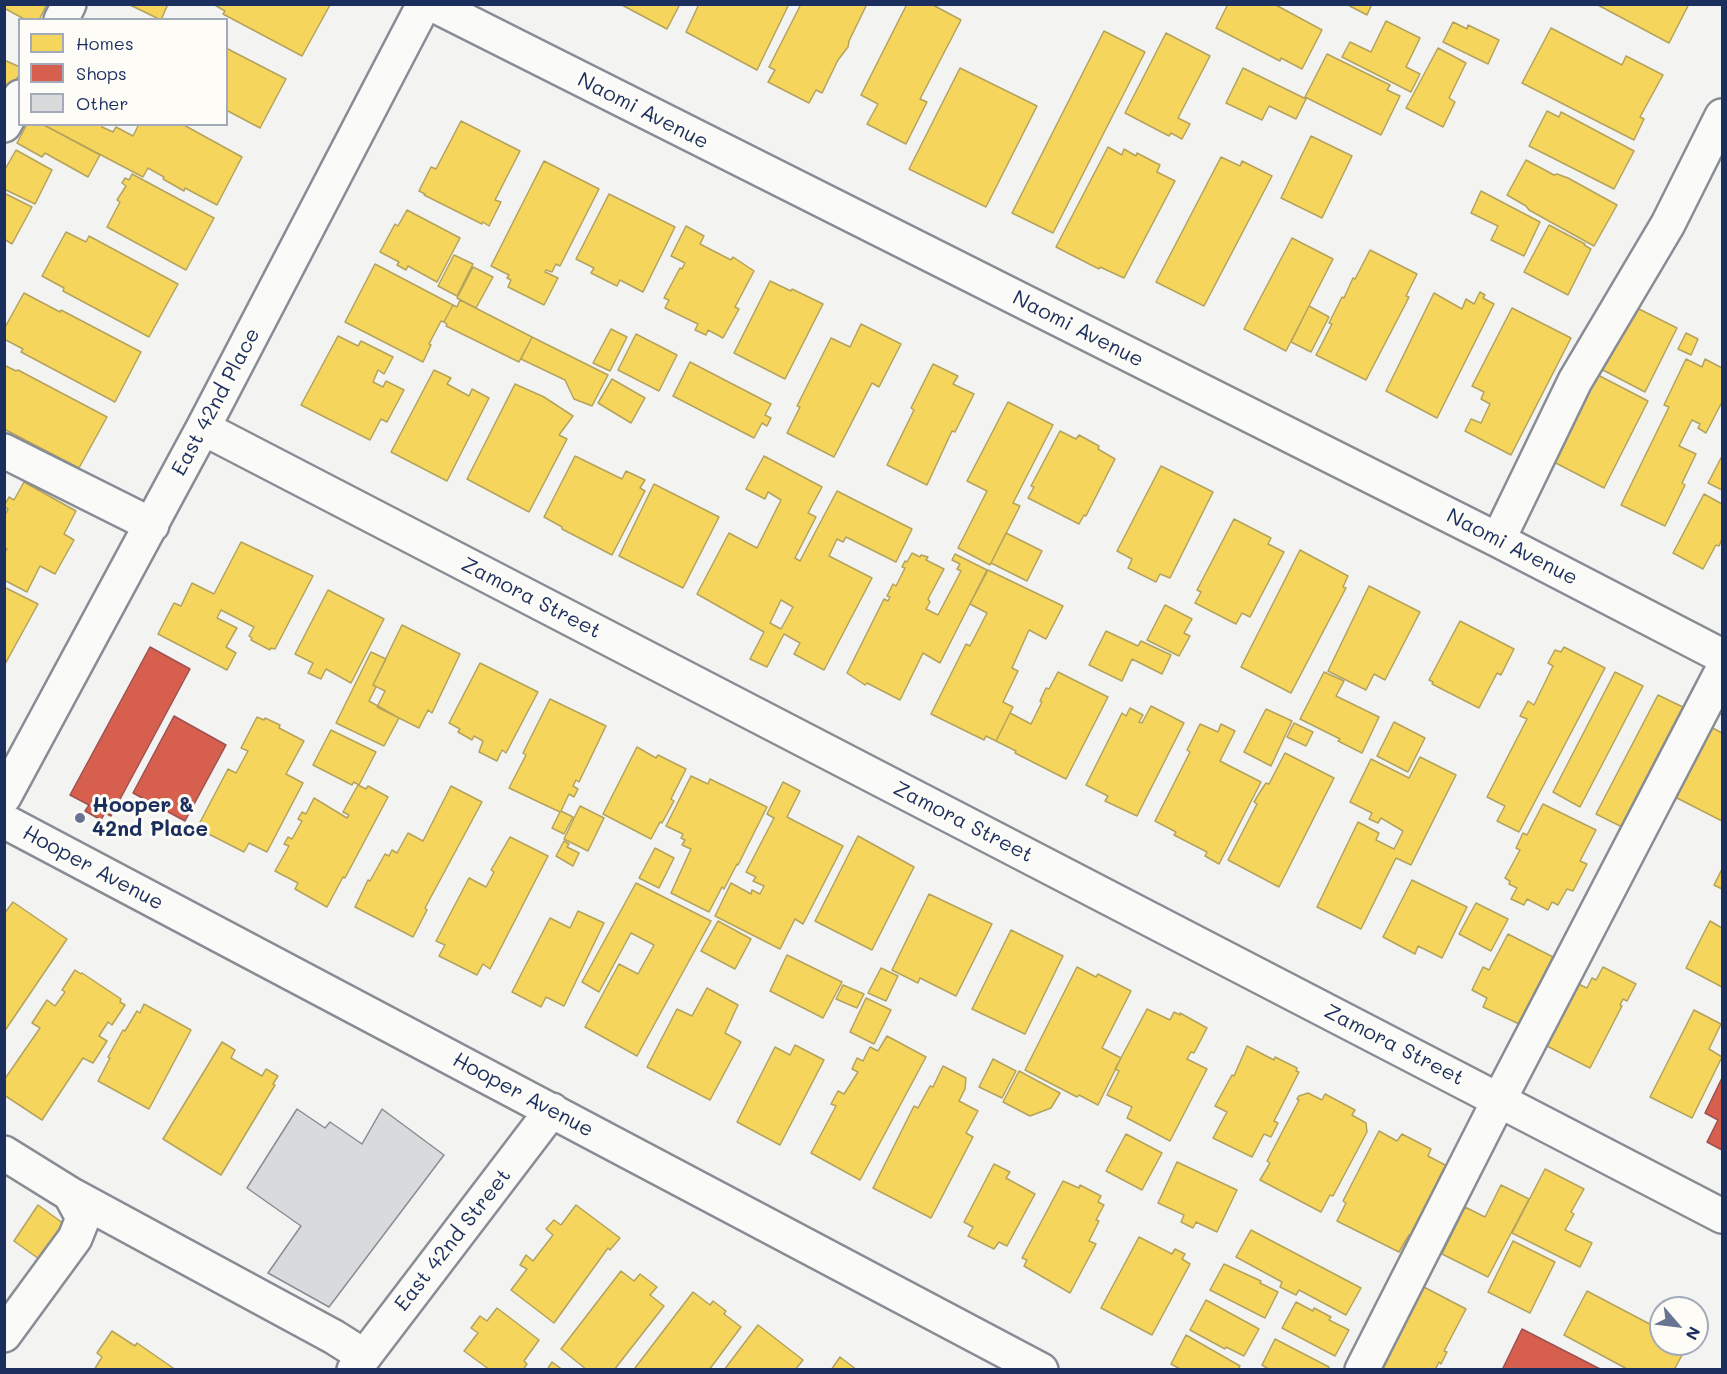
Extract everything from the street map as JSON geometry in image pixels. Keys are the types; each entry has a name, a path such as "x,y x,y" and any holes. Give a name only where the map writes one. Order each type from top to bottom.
{"street":[{"path":"62,18 69,4"},
{"name":"East 42nd Place","path":"4,797 152,525 424,4"},
{"name":"Naomi Avenue","path":"432,4 1498,540 1722,656"},
{"path":"4,125 18,100"},
{"path":"1498,540 1575,381 1668,224 1722,116"},
{"name":"Zamora Street","path":"203,428 1722,1216"},
{"path":"4,451 152,525"},
{"path":"1362,1370 1499,1100 1722,671"},
{"name":"Hooper Avenue","path":"4,821 1041,1370"},
{"name":"East 42nd Street","path":"362,1364 552,1110"},
{"path":"4,1153 70,1194 314,1326 362,1364"},
{"path":"4,1335 75,1238 83,1218 70,1194"}],"building: Homes":[{"path":"4,4 47,4 40,18 22,18 4,8"},
{"path":"128,4 168,4 162,18 157,18"},
{"path":"213,4 330,5 302,56 223,14 225,11"},
{"path":"620,4 680,4 667,29"},
{"path":"699,4 789,4 757,70 686,32"},
{"path":"801,4 867,4 848,47 838,60 822,93 816,90 809,103 768,82 775,70 769,67"},
{"path":"907,4 931,4 961,20 920,99 927,102 906,144 867,124 878,104 861,95"},
{"path":"1228,4 1274,4 1322,30 1302,69 1281,58 1280,61 1216,28"},
{"path":"1346,4 1372,4 1367,15"},
{"path":"1596,4 1689,4 1669,43"},
{"path":"1386,21 1420,38 1406,67 1420,74 1411,92 1342,57 1350,42 1371,52"},
{"path":"1453,22 1467,29 1468,25 1499,40 1488,64 1443,42"},
{"path":"1551,28 1622,65 1626,56 1663,75 1640,117 1644,119 1634,140 1522,83"},
{"path":"1104,31 1145,52 1053,233 1012,213"},
{"path":"1166,33 1210,56 1178,118 1190,124 1182,139 1171,133 1169,136 1125,113"},
{"path":"1438,48 1466,63 1449,98 1455,102 1443,127 1406,108"},
{"path":"228,49 286,79 260,128 228,111"},
{"path":"1327,54 1390,85 1387,90 1400,96 1381,135 1305,97"},
{"path":"4,60 18,66 18,77 5,100"},
{"path":"960,68 1037,106 986,207 909,169"},
{"path":"1243,68 1306,99 1296,119 1269,106 1262,120 1226,103"},
{"path":"1547,111 1559,117 1561,112 1634,151 1614,189 1529,146"},
{"path":"461,121 520,151 495,200 501,202 489,226 419,191 431,167 436,169"},
{"path":"26,126 46,126 100,155 88,177 45,153 42,157 17,143"},
{"path":"46,126 102,126 113,132 116,127 133,136 138,126 186,126 242,157 217,205 185,188 184,191 148,168 143,177"},
{"path":"1311,136 1352,156 1322,218 1281,198"},
{"path":"1108,147 1122,155 1124,149 1136,156 1137,153 1160,165 1157,172 1175,181 1124,278 1100,267 1099,269 1056,247"},
{"path":"16,150 52,170 35,204 4,189 4,171"},
{"path":"1221,157 1240,166 1242,161 1272,176 1204,306 1156,282"},
{"path":"1526,160 1554,175 1568,178 1617,205 1594,246 1529,210 1507,195"},
{"path":"544,161 599,189 560,266 556,264 552,272 546,270 545,272 558,278 544,305 508,287 511,280 507,278 509,275 491,266"},
{"path":"132,174 214,218 186,270 107,227 120,202 117,200 126,186 122,183 125,178 129,180"},
{"path":"1481,191 1540,222 1524,256 1491,240 1498,226 1471,213"},
{"path":"4,193 32,207 12,244 4,239"},
{"path":"609,194 675,227 643,292 620,280 617,286 591,273 594,268 576,259"},
{"path":"407,210 460,238 437,282 408,266 406,270 397,265 399,262 380,252 395,224 398,226"},
{"path":"1549,225 1591,249 1568,295 1524,272"},
{"path":"686,226 704,236 700,244 731,260 733,257 754,271 735,307 739,309 723,338 708,330 706,335 695,330 698,324 665,308 669,300 664,298 685,263 671,256"},
{"path":"66,232 86,242 89,236 178,284 149,337 63,291 64,288 42,276"},
{"path":"1292,238 1333,259 1286,351 1244,329"},
{"path":"1370,250 1417,274 1406,296 1409,297 1366,380 1316,355 1332,324 1329,323 1342,297 1344,298"},
{"path":"454,255 473,264 457,296 438,286"},
{"path":"375,264 453,305 444,322 441,321 423,362 345,322"},
{"path":"473,267 493,277 476,308 457,298"},
{"path":"770,281 823,304 785,379 734,353"},
{"path":"1480,292 1485,295 1483,298 1494,304 1437,418 1386,391 1434,293 1462,309 1466,299 1474,304"},
{"path":"24,293 141,352 115,402 21,352 23,349 4,339 4,329"},
{"path":"460,300 532,337 519,362 446,326 444,322 453,305 457,307"},
{"path":"1309,306 1329,317 1311,352 1291,342"},
{"path":"1633,306 1677,328 1645,392 1601,369"},
{"path":"1512,308 1571,338 1511,455 1465,431 1471,419 1481,423 1490,404 1481,399 1484,392 1472,386"},
{"path":"861,324 901,344 879,387 872,383 834,457 787,433 800,407 797,406 831,338 850,347"},
{"path":"611,329 627,337 610,371 593,363"},
{"path":"1686,333 1698,339 1691,355 1678,349"},
{"path":"636,334 677,355 659,391 618,370"},
{"path":"338,336 358,346 361,341 393,357 384,374 378,370 373,382 383,387 386,381 404,390 387,422 381,419 370,440 301,405"},
{"path":"532,337 608,375 592,406 574,399 565,380 521,359"},
{"path":"1686,359 1702,367 1705,359 1722,368 1722,402 1706,433 1698,428 1700,424 1692,420 1679,446 1696,454 1682,483 1685,485 1665,526 1621,505 1669,407 1664,405"},
{"path":"690,362 771,404 765,415 771,418 767,426 762,423 754,438 673,396"},
{"path":"933,364 958,376 953,384 974,394 955,432 952,431 927,485 887,465"},
{"path":"4,365 18,370 107,417 79,468 4,429"},
{"path":"434,370 451,378 447,384 469,396 472,389 489,398 447,481 391,452"},
{"path":"1594,373 1648,401 1604,488 1550,460 1578,394 1586,398"},
{"path":"612,379 645,398 631,423 598,403"},
{"path":"515,384 544,397 573,416 559,435 567,439 529,512 467,479"},
{"path":"1008,402 1053,425 1013,503 1020,506 990,565 958,548 987,491 967,481"},
{"path":"1060,431 1076,439 1079,435 1099,446 1098,449 1115,459 1086,516 1084,515 1079,524 1028,498 1034,487 1031,486"},
{"path":"575,456 622,479 626,471 645,480 640,488 645,491 612,555 544,517"},
{"path":"764,456 822,487 808,513 816,517 795,558 800,561 837,491 912,529 896,562 846,537 843,542 837,539 829,556 872,578 824,670 794,654 800,643 784,634 767,667 750,659 764,632 697,594 729,533 757,548 781,500 768,492 765,499 746,489","holes":["781,600 793,607 781,629 770,623"]},
{"path":"1722,456 1722,490 1708,483"},
{"path":"1161,466 1213,492 1170,578 1160,574 1156,582 1128,568 1132,559 1117,551"},
{"path":"24,482 76,511 64,534 74,540 55,574 40,566 27,592 4,580 4,553 7,549 4,548 4,517 8,509 4,506 9,497 14,500"},
{"path":"654,484 719,517 683,588 619,556"},
{"path":"1704,494 1722,504 1722,539 1719,546 1716,545 1703,569 1673,553"},
{"path":"1234,519 1271,538 1268,544 1284,552 1250,617 1242,613 1236,624 1195,603 1201,592 1197,590"},
{"path":"1006,533 1042,551 1027,581 991,563"},
{"path":"241,542 313,576 275,649 270,650 251,640 249,636 254,627 221,610 217,618 237,628 226,647 236,653 227,670 158,634 174,603 181,606 192,583 214,594"},
{"path":"1300,550 1348,576 1343,587 1346,588 1291,693 1241,667"},
{"path":"912,553 920,557 921,555 928,557 926,560 944,569 928,599 930,602 926,609 938,615 961,571 957,569 960,564 952,560 955,554 987,570 940,663 923,653 900,700 867,683 865,685 847,673 884,599 888,601 890,597 887,596 893,584 896,586 905,568 902,567"},
{"path":"988,570 1063,606 1046,639 1029,630 1012,668 1018,671 1003,702 1013,707 996,741 986,736 984,740 931,714 966,644 970,646 987,613 970,604"},
{"path":"1369,586 1420,612 1385,680 1374,674 1366,690 1328,671"},
{"path":"4,587 38,604 4,666"},
{"path":"328,590 384,619 351,683 326,669 321,679 308,673 313,663 295,654"},
{"path":"1165,605 1192,619 1184,633 1190,636 1179,656 1147,640"},
{"path":"1460,621 1514,649 1501,675 1497,673 1479,708 1432,684 1433,682 1429,680"},
{"path":"402,625 460,654 432,713 428,710 419,728 377,707 385,691 373,685"},
{"path":"1106,631 1138,646 1141,641 1171,655 1162,674 1132,659 1122,681 1089,665"},
{"path":"1564,647 1605,668 1519,832 1497,821 1505,806 1487,797 1527,719 1520,716 1528,701 1534,705 1553,666 1548,663 1555,650 1561,652"},
{"path":"371,652 386,659 373,685 376,687 369,701 399,718 384,746 336,723"},
{"path":"480,663 538,692 506,753 502,750 497,761 479,752 483,741 474,736 472,740 458,732 460,729 449,723"},
{"path":"1058,672 1108,697 1066,779 996,741 1010,713 1031,724 1046,688 1049,689"},
{"path":"1324,672 1344,681 1336,696 1379,717 1362,753 1300,719"},
{"path":"1615,672 1643,686 1580,807 1553,792"},
{"path":"1658,695 1685,708 1624,828 1596,814"},
{"path":"550,699 606,726 579,782 576,780 573,786 578,789 574,797 569,794 561,811 573,817 564,834 552,828 560,812 509,788 526,755 523,753"},
{"path":"1151,706 1184,723 1137,816 1105,801 1108,796 1086,785 1122,713 1126,716 1130,708 1143,715 1139,722 1142,723"},
{"path":"1266,709 1292,721 1271,766 1244,752"},
{"path":"257,717 280,725 279,728 304,741 286,774 303,783 267,852 249,843 244,852 197,828 228,769 236,773 248,751 241,748"},
{"path":"1394,722 1425,738 1408,772 1377,756"},
{"path":"1294,723 1313,732 1306,746 1287,737"},
{"path":"1200,724 1218,732 1221,724 1235,731 1220,761 1261,782 1219,864 1205,856 1207,852 1174,835 1176,832 1155,821 1190,752 1187,750"},
{"path":"1709,726 1722,733 1722,821 1673,796"},
{"path":"331,730 376,752 359,785 354,782 352,785 313,765"},
{"path":"637,747 656,758 658,755 686,769 671,799 674,801 651,839 603,814"},
{"path":"1285,753 1334,778 1279,887 1228,860 1257,804 1254,802 1266,783 1269,784"},
{"path":"1420,757 1456,775 1411,865 1396,858 1361,929 1317,907 1358,822 1379,833 1376,840 1394,849 1403,831 1381,818 1378,823 1369,819 1372,813 1350,802 1371,759 1409,778"},
{"path":"691,776 708,784 710,779 767,807 738,865 724,889 722,887 709,912 671,893 691,849 682,845 685,840 681,838 683,834 666,826"},
{"path":"783,782 800,791 787,817 843,846 803,924 795,919 780,949 715,916 731,883 751,894 752,890 760,894 764,886 753,881 756,877 746,872 774,818 767,814"},
{"path":"358,785 366,789 368,786 388,797 327,907 295,889 298,883 275,871 289,846 284,844 288,837 292,839 302,821 298,819 302,812 306,814 314,798 347,818 349,815 343,812"},
{"path":"451,786 482,802 425,908 427,910 413,937 355,907 368,880 370,881 385,854 389,856 392,850 397,853 408,833 423,841"},
{"path":"1543,804 1596,830 1580,861 1587,864 1573,891 1567,889 1558,905 1552,902 1548,910 1527,899 1524,905 1511,899 1517,888 1509,884 1510,881 1505,878 1520,850 1516,848 1523,833 1527,835"},
{"path":"580,806 604,818 588,851 564,839"},
{"path":"858,836 914,867 872,950 815,921"},
{"path":"510,837 548,856 490,969 483,964 477,975 439,956 445,945 436,941 469,878 486,887 494,872 491,870"},
{"path":"564,841 569,844 567,847 579,853 573,866 556,856"},
{"path":"655,848 674,858 659,888 639,878"},
{"path":"1722,869 1722,889 1714,885"},
{"path":"1412,880 1467,907 1442,958 1418,946 1415,954 1383,937"},
{"path":"636,883 711,921 637,1056 585,1027 619,964 638,974 654,945 631,933 599,992 582,982"},
{"path":"929,894 992,924 956,996 920,978 918,983 892,970"},
{"path":"13,902 67,939 4,1032 4,914"},
{"path":"1476,903 1508,919 1491,951 1459,934"},
{"path":"578,911 604,923 564,1006 546,997 541,1007 512,992 550,918 570,928"},
{"path":"718,921 751,939 735,969 701,951"},
{"path":"1710,921 1722,928 1722,987 1686,968"},
{"path":"1011,930 1063,956 1025,1034 972,1009"},
{"path":"1508,934 1553,957 1519,1024 1483,1007 1487,998 1472,990 1483,967 1489,970"},
{"path":"787,955 842,982 823,1018 770,991"},
{"path":"1077,967 1096,977 1098,974 1131,991 1102,1048 1121,1058 1098,1105 1079,1095 1077,1097 1025,1070"},
{"path":"1603,967 1636,984 1627,1001 1623,999 1620,1005 1622,1006 1590,1068 1545,1045 1576,983 1587,988 1592,978 1596,980"},
{"path":"881,968 898,976 886,1001 868,993"},
{"path":"75,970 121,999 120,1002 125,1005 112,1025 108,1022 99,1036 107,1041 93,1063 83,1058 42,1120 4,1095 4,1080 40,1028 32,1023 47,1000 55,1006 65,992 62,990"},
{"path":"843,985 864,994 857,1008 836,999"},
{"path":"707,988 738,1005 725,1033 741,1042 710,1100 647,1067 677,1009 692,1016"},
{"path":"866,998 891,1010 874,1044 850,1032"},
{"path":"144,1004 191,1030 149,1109 98,1081 123,1030 125,1031 137,1011 140,1013"},
{"path":"1147,1009 1170,1020 1174,1012 1180,1015 1180,1013 1207,1028 1194,1053 1191,1052 1187,1059 1207,1069 1170,1141 1127,1118 1132,1107 1107,1095 1119,1071 1115,1069"},
{"path":"1694,1010 1721,1024 1709,1049 1722,1057 1692,1118 1650,1097"},
{"path":"887,1036 926,1057 860,1180 811,1153 836,1106 831,1104 838,1091 844,1094 858,1072 852,1069 857,1058 863,1061 870,1047 878,1051"},
{"path":"222,1042 235,1050 231,1058 262,1076 266,1069 278,1076 273,1084 275,1085 221,1175 163,1139"},
{"path":"795,1045 824,1060 780,1145 737,1122 775,1047 790,1055"},
{"path":"1247,1046 1274,1060 1275,1057 1297,1068 1296,1071 1299,1072 1274,1121 1278,1123 1271,1137 1264,1134 1252,1157 1213,1138 1227,1112 1215,1106 1232,1075 1234,1076"},
{"path":"993,1059 1016,1071 1002,1098 979,1087"},
{"path":"943,1066 966,1078 965,1089 959,1101 978,1111 966,1133 973,1137 931,1218 873,1188 914,1106 918,1108 930,1086 933,1087"},
{"path":"1019,1071 1060,1093 1051,1108 1030,1116 1003,1102"},
{"path":"1308,1093 1322,1100 1325,1094 1355,1110 1352,1115 1366,1123 1367,1132 1333,1196 1330,1195 1321,1212 1260,1180 1270,1163 1267,1161 1299,1100 1297,1099"},
{"path":"1379,1131 1397,1141 1402,1134 1431,1149 1428,1156 1447,1166 1411,1236 1409,1235 1399,1252 1337,1221 1346,1203 1343,1201"},
{"path":"1126,1134 1162,1153 1142,1190 1106,1171"},
{"path":"1177,1162 1237,1190 1217,1232 1196,1222 1193,1228 1181,1222 1184,1215 1158,1203"},
{"path":"994,1164 1010,1172 1006,1178 1035,1194 1007,1246 999,1242 994,1249 968,1236 973,1227 964,1222"},
{"path":"1545,1169 1584,1189 1571,1212 1574,1214 1565,1230 1592,1243 1580,1267 1512,1233"},
{"path":"1063,1181 1079,1188 1080,1185 1101,1196 1098,1202 1104,1205 1089,1241 1096,1244 1070,1293 1024,1266 1027,1260 1022,1258"},
{"path":"1501,1185 1529,1199 1488,1277 1442,1254 1465,1207 1485,1217"},
{"path":"38,1205 71,1229 46,1264 14,1241"},
{"path":"576,1205 620,1238 610,1250 608,1248 554,1323 511,1290 527,1269 520,1265 526,1255 533,1261 553,1235 546,1229 554,1220 561,1225"},
{"path":"1251,1230 1361,1288 1346,1315 1299,1290 1296,1295 1280,1287 1282,1282 1236,1257"},
{"path":"1139,1237 1172,1254 1175,1249 1185,1254 1182,1259 1190,1264 1152,1335 1101,1308"},
{"path":"1513,1241 1555,1262 1530,1313 1488,1292"},
{"path":"1224,1264 1261,1281 1260,1283 1278,1292 1265,1318 1210,1290"},
{"path":"621,1271 634,1281 640,1274 657,1287 650,1295 664,1306 614,1370 587,1370 561,1349"},
{"path":"1422,1286 1466,1309 1444,1351 1447,1352 1435,1370 1382,1370 1390,1354 1387,1353"},
{"path":"1587,1291 1649,1324 1649,1356 1682,1356 1674,1370 1629,1370 1564,1335"},
{"path":"693,1292 710,1305 713,1301 726,1311 724,1314 741,1327 709,1370 638,1370 635,1368"},
{"path":"1206,1300 1259,1329 1244,1356 1226,1347 1225,1349 1190,1330"},
{"path":"1296,1302 1313,1311 1314,1308 1331,1317 1329,1320 1349,1330 1335,1356 1282,1328"},
{"path":"497,1308 539,1340 524,1361 527,1364 523,1370 490,1370 464,1351 478,1333 471,1328 480,1316 487,1321"},
{"path":"758,1325 803,1360 795,1370 724,1370"},
{"path":"112,1331 135,1346 137,1343 176,1370 94,1370 102,1357 97,1353"},
{"path":"1186,1335 1240,1366 1238,1370 1182,1370 1171,1364"},
{"path":"1275,1339 1329,1367 1328,1370 1270,1370 1262,1365"},
{"path":"840,1357 857,1370 831,1370"},
{"path":"552,1362 563,1370 547,1370"}],"building: Shops":[{"path":"150,647 190,669 111,816 105,813 101,820 85,811 89,805 70,795"},
{"path":"174,716 226,745 185,821 133,793"},
{"path":"1722,1078 1722,1150 1707,1142 1718,1120 1705,1113"},
{"path":"1522,1329 1602,1370 1502,1370"}],"building: Other":[{"path":"297,1109 325,1128 330,1122 362,1144 382,1109 444,1155 329,1307 268,1273 301,1226 247,1188"}],"place":[{"name":"Hooper & 42nd Place","path":"80,818"}]}
